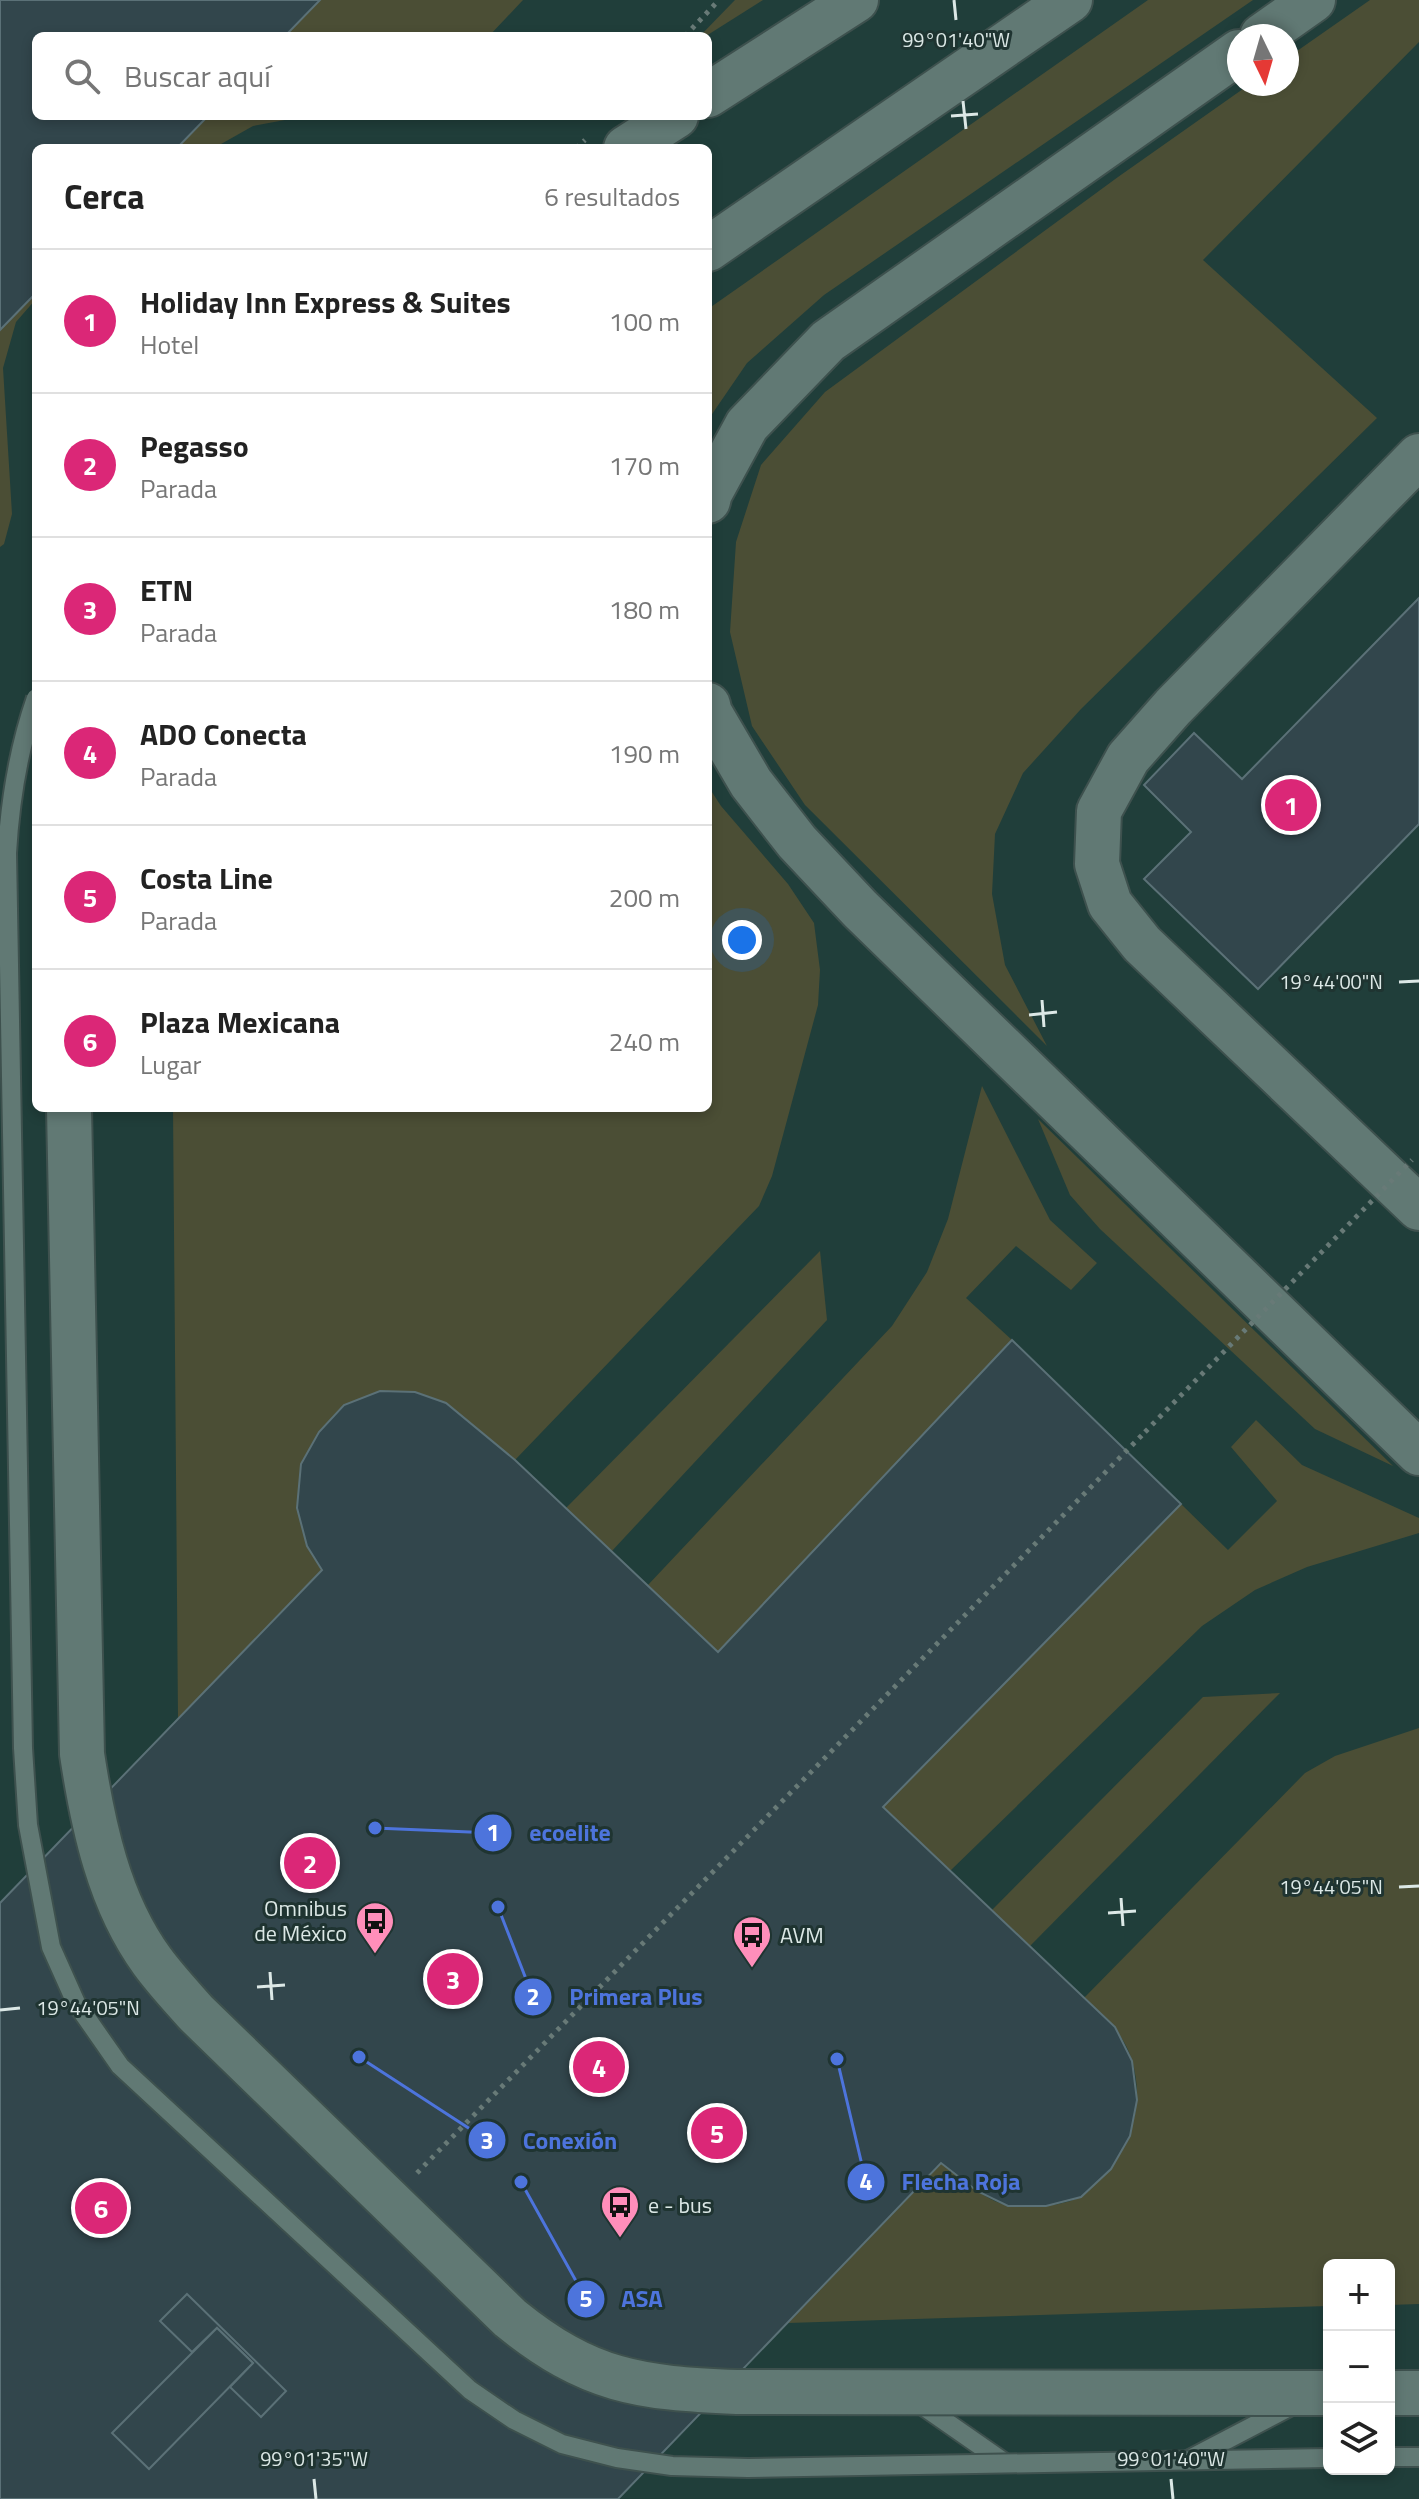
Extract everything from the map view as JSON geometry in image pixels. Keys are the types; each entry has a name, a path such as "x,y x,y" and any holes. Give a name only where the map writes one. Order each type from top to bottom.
{"main road":[{"path":"712,92 856,0"},
{"path":"712,246 1070,0"},
{"path":"1279,24 1313,0"},
{"path":"712,489 747,425 828,341 1227,60"},
{"path":"632,144 670,120"},
{"path":"1419,456 1173,707 1128,758 1099,811 1097,864 1110,904 1142,944 1419,1208"},
{"path":"712,716 751,783 797,842 860,909 1419,1453"},
{"path":"69,1112 82,1754 93,1821 127,1920 152,1961 207,2024 510,2318 543,2344 596,2372 634,2384 737,2392 1322,2393"},
{"path":"1395,2393 1419,2393"}],"lane":[{"path":"32,713 18,765 9,816 7,853 23,1748 28,1825 51,1947 76,2003 120,2066 470,2390 514,2420 562,2444 617,2458 672,2466 748,2468 1323,2458"},
{"path":"904,2392 1005,2463"},
{"path":"1188,2460 1322,2393"},
{"path":"1395,2457 1419,2457"}],"path":[{"path":"689,32 719,0"},
{"path":"414,2177 1412,1160"}],"shaded area":[{"path":"0,0 1419,0 1419,2499 0,2499"}],"green space":[{"path":"320,0 523,0 493,32 289,32"},
{"path":"735,0 763,0 712,32 704,32"},
{"path":"1148,0 1253,0 824,295 747,363 712,414 712,306"},
{"path":"1370,0 1419,0 1419,42 1203,260 1377,418 1081,709 1023,773 995,834 992,894 1005,965 1047,1046 805,805 752,726 730,632 736,542 761,465 825,392 1233,96 1299,96 1299,50"},
{"path":"204,120 285,120 253,126 221,144 181,144"},
{"path":"32,297 32,304 16,322 3,368 12,514 4,544 0,547 0,330"},
{"path":"712,792 788,884 814,923 820,970 818,1005 772,1176 759,1206 515,1460 380,1391 344,1405 319,1432 301,1464 297,1508 307,1546 322,1570 178,1719 173,1112 712,1112"},
{"path":"982,1086 1050,1220 1097,1263 1071,1290 1016,1246 966,1298 1012,1340 718,1652 647,1586 892,1326 927,1272 948,1219"},
{"path":"1038,1119 1393,1466 1315,1429 1100,1229 1070,1195"},
{"path":"820,1251 827,1320 611,1552 565,1509"},
{"path":"1256,1420 1302,1465 1419,1518 1419,1533 1307,1567 1255,1590 1202,1626 950,1871 883,1807 1181,1504 1228,1550 1277,1501 1231,1447"},
{"path":"1280,1693 1030,1946 992,1910 1203,1697"},
{"path":"1419,1728 1419,2304 1395,2305 1395,2259 1323,2259 1323,2306 788,2323 941,2163 982,2194 1017,2207 1036,2207 1075,2199 1107,2172 1132,2128 1136,2078 1129,2052 1119,2034 1084,1998 1305,1773 1335,1756"}],"building":[{"path":"0,0 320,0 289,32 32,32 32,120 204,120 181,144 32,144 32,297 0,330"},
{"path":"1419,598 1419,824 1258,989 1144,879 1191,832 1144,785 1194,733 1242,779"},
{"path":"1012,1340 1181,1504 883,1807 1115,2027 1132,2061 1137,2100 1130,2136 1111,2169 1081,2197 1046,2206 1008,2206 977,2191 941,2163 618,2499 0,2499 0,1903 322,1570 307,1546 297,1508 301,1464 319,1432 344,1405 380,1391 415,1392 446,1403 515,1460 718,1652"},
{"path":"187,2294 286,2391 261,2417 230,2387 253,2363 217,2328 192,2352 160,2321"},
{"path":"217,2328 253,2363 149,2469 112,2433"}],"place":[{"name":"Holiday Inn Express & Suites","path":"1291,805"},
{"name":"ecoelite","path":"375,1828"},
{"name":"Pegasso","path":"310,1863"},
{"name":"Primera Plus","path":"498,1907"},
{"name":"Omnibus de México","path":"375,1955"},
{"name":"AVM","path":"752,1969"},
{"name":"ETN","path":"453,1979"},
{"name":"Conexión","path":"359,2057"},
{"name":"Flecha Roja","path":"837,2059"},
{"name":"ADO Conecta","path":"599,2067"},
{"name":"Costa Line","path":"717,2133"},
{"name":"ASA","path":"521,2182"},
{"name":"Plaza Mexicana","path":"101,2208"},
{"name":"e - bus","path":"620,2239"}]}
